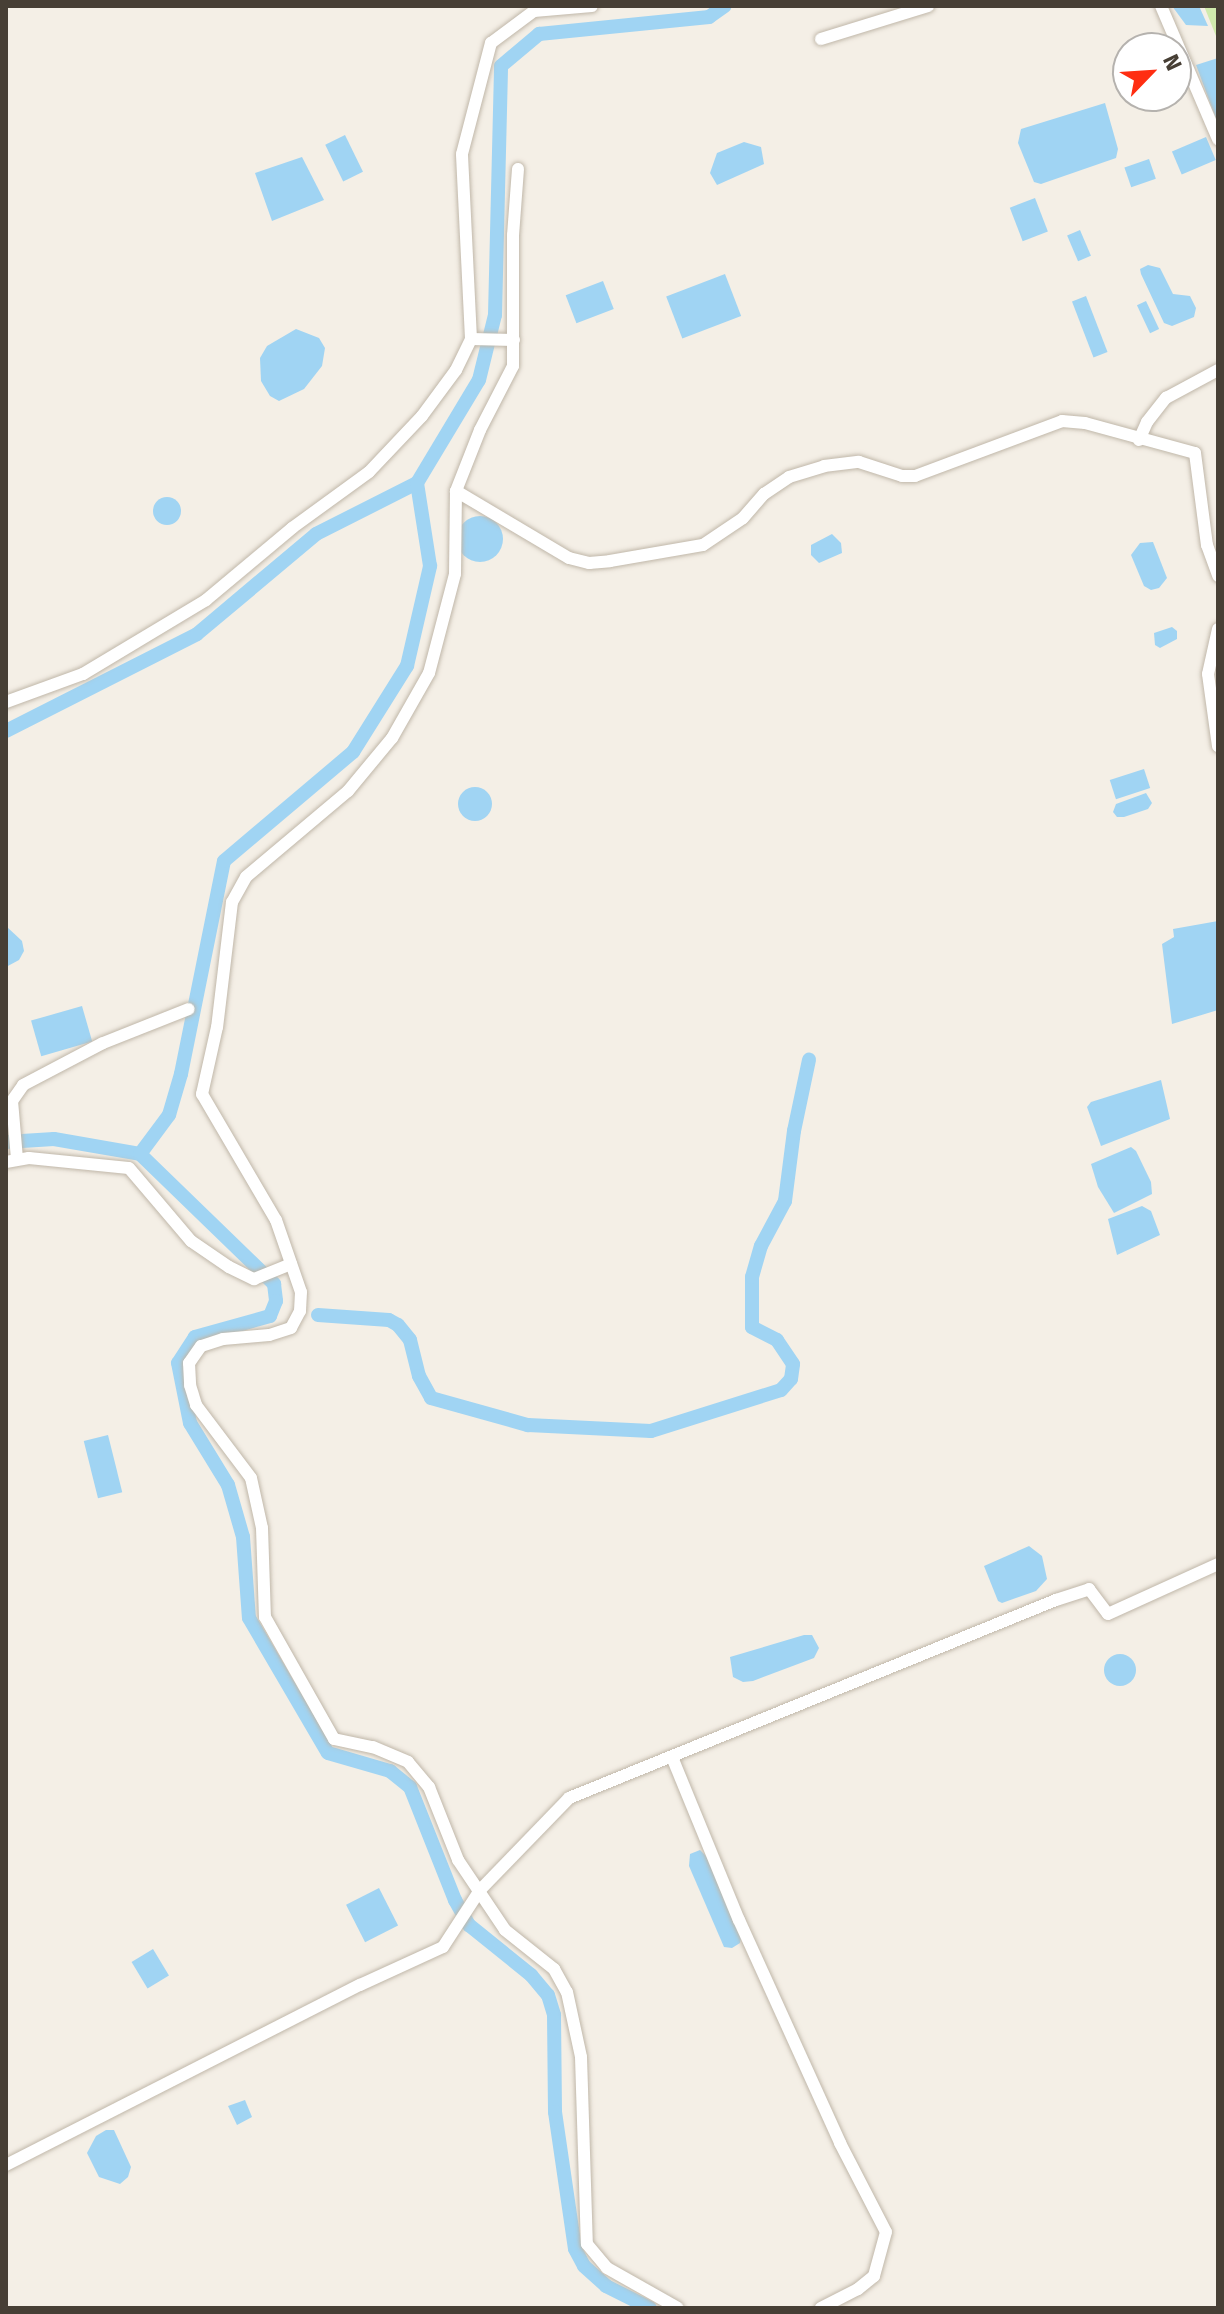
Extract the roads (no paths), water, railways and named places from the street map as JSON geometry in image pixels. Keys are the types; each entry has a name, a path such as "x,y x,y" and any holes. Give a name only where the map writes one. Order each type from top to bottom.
{"street":[{"path":"6,702 83,674 206,600 292,528 369,472 422,416 456,370 471,339 462,154 491,43 534,11 592,6"},
{"path":"821,39 928,6"},
{"path":"1161,6 1218,139"},
{"path":"518,169 513,235 513,366 473,444 456,491 455,574 429,673 392,738 348,791 246,877 232,902 217,1027 202,1094 276,1220 301,1292 300,1311 291,1328 269,1335 223,1339 201,1346 189,1363 196,1405 251,1478 262,1528 265,1617 334,1739 373,1747 408,1762 429,1787 458,1860 477,1894 505,1930 554,1969 567,1992 581,2057 587,2244 607,2268 678,2308"},
{"path":"471,339 514,340"},
{"path":"1139,440 1147,422 1166,398 1218,370"},
{"path":"456,491 569,558 589,563 703,545 743,518 776,485 789,477 824,466 859,462 902,476 915,476 1062,421 1085,423 1195,453 1207,545 1218,576"},
{"path":"1218,629 1208,674 1218,746"},
{"path":"189,1009 103,1043 23,1085 12,1101 12,1161 58,1160 129,1168 191,1241 254,1279 291,1264"},
{"path":"6,2165 360,1985 443,1947 477,1894 569,1798 1056,1600 1089,1589 1108,1614 1218,1564"},
{"path":"672,1757 745,1934 840,2143 886,2232 874,2276 858,2289 821,2308"}],"water":[{"path":"1172,6 1199,6 1208,26 1186,25"},
{"path":"1218,58 1218,124 1196,65"},
{"path":"1105,103 1118,149 1116,158 1041,184 1034,182 1018,143 1021,129"},
{"path":"345,135 363,172 343,181 325,145"},
{"path":"1206,137 1216,160 1182,174 1172,151"},
{"path":"744,142 761,147 764,164 717,185 710,173 717,153"},
{"path":"302,157 324,200 272,221 255,173"},
{"path":"1149,159 1156,179 1131,187 1124,167"},
{"path":"1035,198 1048,232 1023,241 1010,208"},
{"path":"1080,230 1091,256 1078,261 1067,235"},
{"path":"1148,265 1160,268 1173,294 1190,296 1196,308 1194,317 1172,326 1164,323 1141,274 1140,269"},
{"path":"725,274 741,316 682,339 666,297"},
{"path":"603,281 614,309 576,323 566,295"},
{"path":"1086,296 1108,352 1093,357 1072,301"},
{"path":"1146,301 1159,329 1150,333 1137,305"},
{"path":"296,329 319,338 325,348 322,366 304,389 279,401 270,396 261,381 260,358 267,346"},
{"path":"167,497 177,501 181,511 177,521 167,525 157,521 153,511 157,501"},
{"path":"480,516 497,522 503,539 497,556 480,562 463,556 457,539 463,522"},
{"path":"832,534 841,543 842,553 819,563 811,555 811,545"},
{"path":"1153,542 1167,578 1159,588 1151,590 1144,586 1131,555 1140,543"},
{"path":"1172,627 1177,631 1177,639 1160,648 1155,645 1154,633"},
{"path":"1144,769 1150,788 1116,799 1110,780"},
{"path":"475,787 487,792 492,804 487,816 475,821 463,816 458,804 463,792"},
{"path":"1146,793 1152,803 1148,809 1124,817 1117,817 1113,812 1116,804"},
{"path":"1218,921 1218,1010 1172,1024 1162,944 1174,937 1173,929"},
{"path":"6,926 22,941 24,951 19,960 6,967"},
{"path":"82,1006 92,1042 41,1056 31,1021"},
{"path":"1161,1080 1170,1119 1101,1146 1087,1107 1091,1102"},
{"path":"1131,1147 1151,1182 1152,1194 1114,1213 1098,1187 1091,1164"},
{"path":"1142,1206 1151,1211 1160,1235 1117,1255 1108,1219"},
{"path":"108,1435 122,1492 98,1498 84,1441"},
{"path":"1029,1546 1042,1556 1047,1579 1036,1591 1002,1603 998,1601 984,1566"},
{"path":"812,1635 819,1648 814,1658 753,1681 743,1682 733,1677 730,1657"},
{"path":"1120,1654 1132,1658 1136,1670 1132,1682 1120,1686 1108,1682 1104,1670 1108,1658"},
{"path":"700,1850 709,1859 741,1937 740,1943 732,1948 724,1947 689,1866 690,1854"},
{"path":"379,1888 398,1925 365,1942 346,1905"},
{"path":"153,1949 169,1976 148,1988 132,1962"},
{"path":"245,2100 252,2117 237,2125 228,2106"},
{"path":"106,2130 114,2130 131,2167 128,2177 120,2184 99,2177 87,2153 96,2136"}],"waterway":[{"path":"6,731 197,634 316,534 417,483 479,380 495,315 501,66 539,34 709,17 725,6"},
{"path":"140,1154 169,1115 181,1074 224,861 353,752 407,666 430,566 417,483"},
{"path":"318,1315 389,1320 398,1325 410,1340 419,1376 431,1398 528,1425 651,1431 781,1390 791,1379 793,1364 777,1340 752,1327 752,1277 761,1246 785,1201 794,1131 809,1060"},
{"path":"6,1142 54,1139 140,1154 274,1284 276,1301 270,1316 195,1337 178,1363 190,1423 228,1485 243,1537 249,1618 328,1753 390,1771 410,1787 455,1900 469,1925 531,1975 548,1995 554,2015 555,2112 575,2249 584,2266 606,2286 650,2308"}]}
